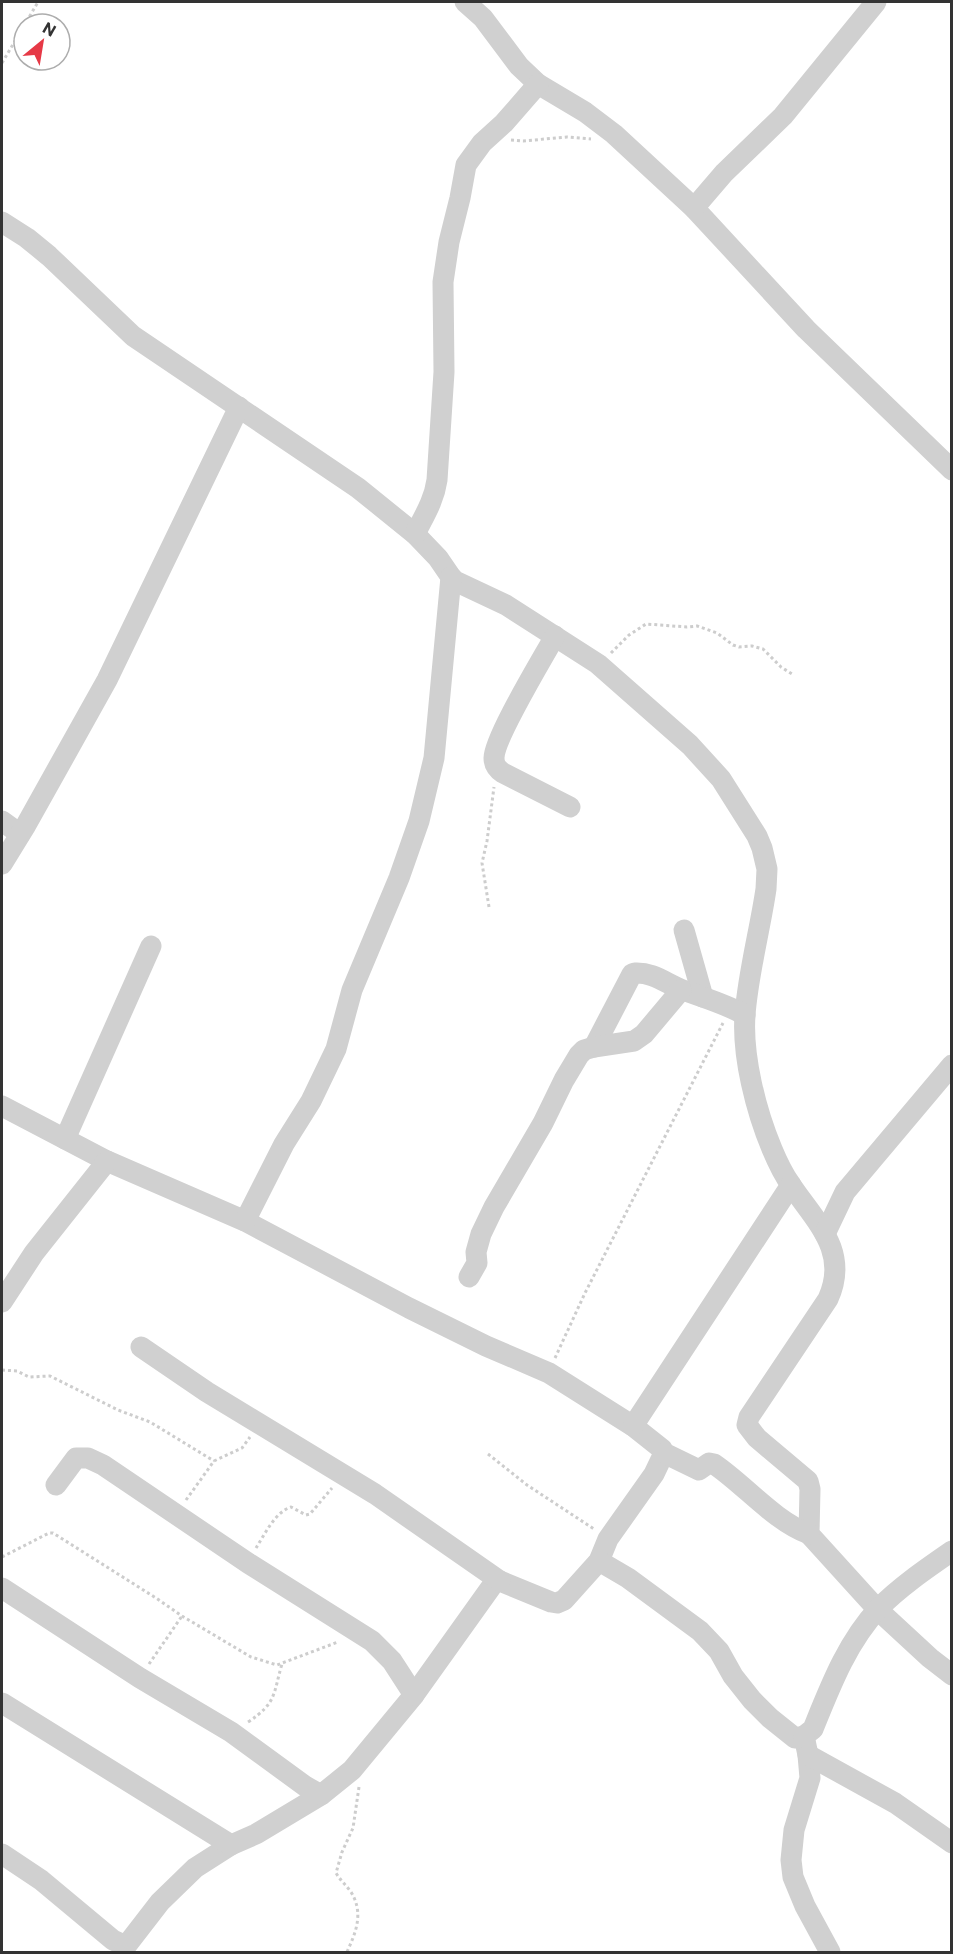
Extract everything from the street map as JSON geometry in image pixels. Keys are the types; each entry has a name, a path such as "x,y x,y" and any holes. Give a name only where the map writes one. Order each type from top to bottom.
{"street":[{"path":"465,2 483,18 519,66 538,84 585,112 611,132 694,208 806,329 951,470"},
{"path":"694,208 724,172 783,116 876,2"},
{"path":"414,534 429,509 437,480 444,372 444,282 449,242 466,165 476,150 504,123 538,84"},
{"path":"2,222 49,256 133,336 358,488 414,534 438,558 451,577 462,585 506,605 598,664 690,745 707,762 734,799 762,848 767,869 766,889 739,1012 750,1071 762,1121 772,1149 791,1185 822,1226 834,1255 836,1272 834,1286 815,1321 748,1421 748,1428 756,1438 808,1481 810,1489 809,1534"},
{"path":"2,864 107,680 239,407"},
{"path":"245,1221 284,1144 311,1101 336,1049 352,990 399,878 419,821 434,758 451,577"},
{"path":"555,636 507,723 493,761 496,768 503,773 570,807"},
{"path":"2,821 20,834"},
{"path":"684,930 703,997"},
{"path":"65,1138 151,946"},
{"path":"594,1047 632,974 640,973 659,978 681,990 739,1012"},
{"path":"470,1277 477,1263 476,1252 481,1234 506,1183 543,1123 579,1054 594,1047 634,1041 644,1034 681,990"},
{"path":"825,1234 845,1192 951,1065"},
{"path":"2,1106 107,1161 245,1221 486,1346 549,1373 633,1425 664,1453 699,1470 709,1463 714,1464 782,1518 800,1531 809,1534 878,1610 951,1675"},
{"path":"2,1302 34,1253 107,1161"},
{"path":"633,1425 791,1185"},
{"path":"141,1347 207,1392 344,1473 500,1581 556,1604 564,1600 599,1561 608,1539 654,1474 664,1453"},
{"path":"56,1485 76,1458 88,1458 103,1465 248,1563 382,1649 414,1695"},
{"path":"831,1953 805,1906 793,1877 791,1860 794,1830 809,1784 806,1746 840,1665 863,1629 878,1610 917,1575 951,1551"},
{"path":"599,1561 628,1578 700,1631 719,1652 752,1700 770,1718 806,1746 895,1803 951,1843"},
{"path":"2,1854 41,1880 124,1949 160,1902 195,1868 231,1845 256,1834 321,1795 352,1770 414,1695 490,1586 500,1581"},
{"path":"2,1588 140,1678 231,1732 321,1795"},
{"path":"2,1703 231,1845"}],"path":[{"path":"2,63 38,2"},
{"path":"492,134 523,141 567,137 590,139 611,132"},
{"path":"598,664 629,635 646,624 697,626 717,633 733,645 756,646 763,649 781,667 792,674"},
{"path":"489,907 482,863 496,768"},
{"path":"549,1373 585,1293 739,1012"},
{"path":"2,1370 17,1371 29,1377 50,1376 118,1410 150,1422 214,1461"},
{"path":"177,1514 214,1461 242,1448 257,1428 268,1429"},
{"path":"488,1454 526,1485 608,1539"},
{"path":"248,1563 267,1531 286,1508 291,1507 306,1515 310,1514 344,1473"},
{"path":"2,1557 53,1533 250,1657 277,1665 360,1634"},
{"path":"140,1678 182,1616"},
{"path":"231,1732 253,1718 272,1701 278,1686 282,1664"},
{"path":"348,1953 358,1926 359,1911 351,1893 336,1873 353,1828 364,1757"}]}
